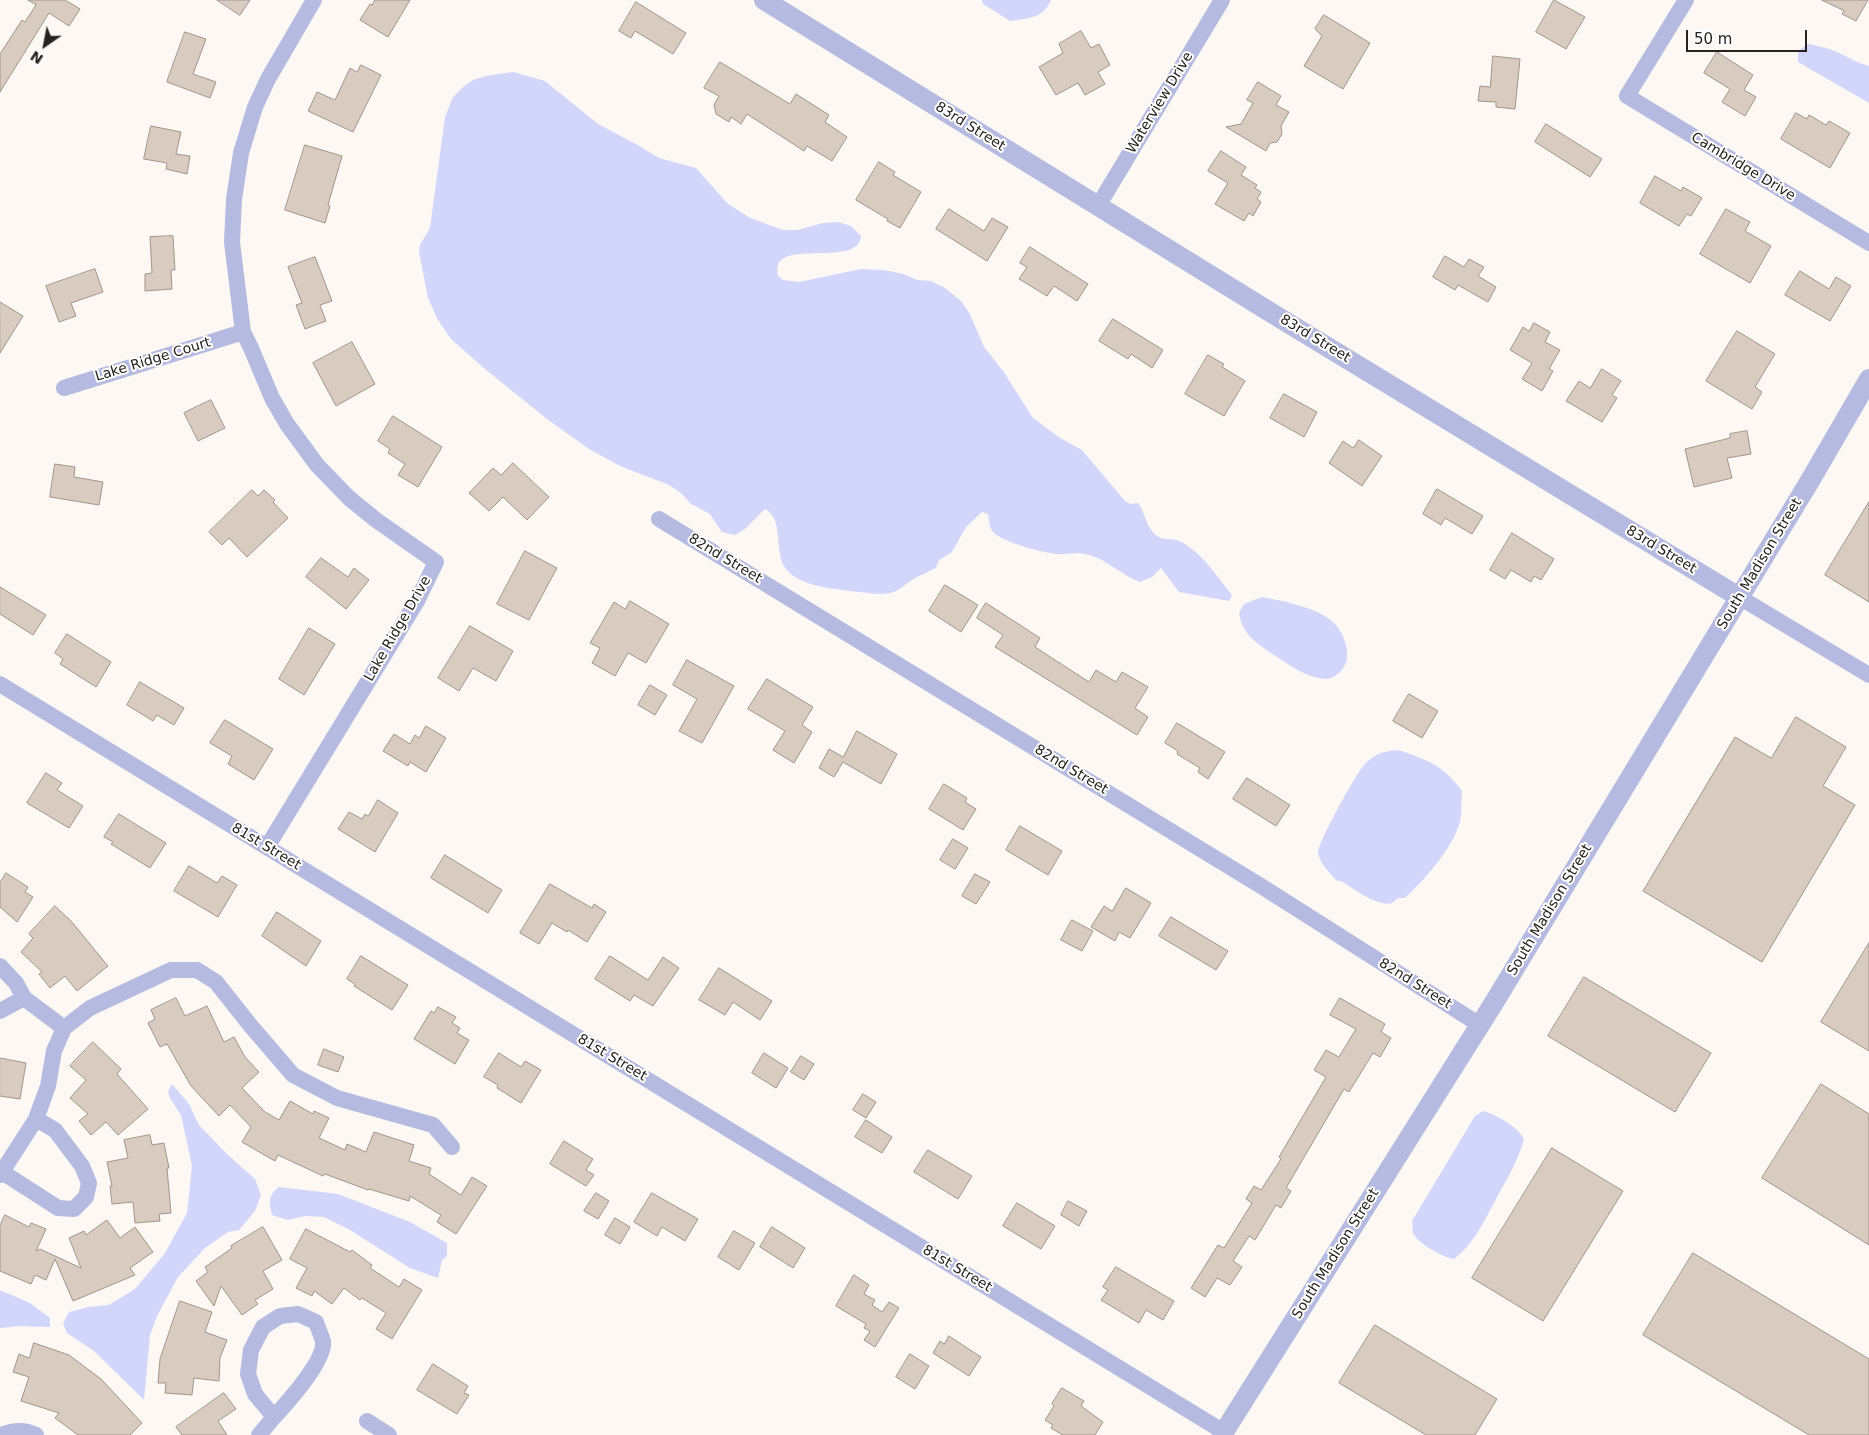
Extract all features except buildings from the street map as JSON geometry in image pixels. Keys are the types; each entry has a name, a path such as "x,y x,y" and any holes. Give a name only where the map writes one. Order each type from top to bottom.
{"street":[{"name":"Lake Ridge Drive","path":"267,847 417,601 436,562 349,498 317,465 287,424 272,398 243,332 232,242 234,198 241,153 248,126 268,79 314,0"},
{"name":"83rd Street","path":"764,0 1098,206 1869,675"},
{"name":"Waterview Drive","path":"1098,206 1222,0"},
{"name":"Cambridge Drive","path":"1686,0 1627,96 1869,244"},
{"name":"Lake Ridge Court","path":"64,388 243,332"},
{"name":"South Madison Street","path":"1223,1433 1573,875 1869,379"},
{"name":"82nd Street","path":"659,519 1261,886 1480,1025"},
{"name":"81st Street","path":"0,684 1223,1433"},
{"path":"0,966 16,983 24,998 64,1028"},
{"path":"36,1119 55,1130 82,1166 89,1183 86,1196 74,1209 58,1208 1,1174 36,1119 48,1086 54,1051 64,1028 90,1008 171,970 197,970 216,982 293,1075 337,1098 433,1125 452,1147"},
{"path":"0,1011 24,998"},
{"path":"259,1435 294,1395 320,1357 323,1342 316,1322 298,1314 280,1316 263,1327 251,1350 248,1374 255,1394 274,1417"},
{"path":"367,1421 389,1435"},
{"path":"1,1435 11,1431 28,1431 36,1435"}],"water":[{"path":"982,0 1051,0 1044,11 1039,14 1029,18 1010,21 983,4"},
{"path":"1808,44 1820,46 1869,66 1869,103 1798,62 1798,51"},
{"path":"513,72 545,81 598,124 659,158 696,168 727,203 750,218 783,230 798,230 823,223 838,222 851,226 861,236 857,245 849,250 809,253 785,258 778,264 777,269 778,276 783,280 799,282 861,269 884,270 903,274 917,280 931,281 945,288 961,301 970,314 984,347 1003,371 1033,418 1060,438 1082,450 1125,501 1130,504 1138,503 1146,521 1155,534 1161,538 1181,542 1209,565 1232,595 1229,601 1179,592 1161,568 1152,577 1140,582 1096,557 1080,553 1055,554 1010,542 1001,538 991,529 988,514 982,512 966,527 952,552 939,560 936,568 915,578 897,591 886,594 874,594 816,586 796,578 788,572 781,557 774,519 771,513 765,509 745,529 735,535 722,532 710,514 691,504 681,493 669,485 620,466 589,449 547,419 451,339 438,320 428,298 419,252 420,245 430,228 445,117 453,97 473,80"},
{"path":"1262,597 1318,612 1333,622 1345,640 1347,655 1344,668 1331,678 1325,679 1305,674 1251,638 1241,621 1239,613 1244,604"},
{"path":"1398,750 1434,764 1455,782 1462,791 1461,815 1451,843 1429,873 1405,898 1398,898 1392,903 1386,904 1373,900 1341,881 1337,881 1323,864 1318,852 1337,810 1362,767 1378,754"},
{"path":"172,1084 189,1104 199,1125 255,1179 261,1195 255,1211 239,1230 228,1232 205,1248 178,1277 157,1316 150,1335 144,1400 94,1351 67,1333 63,1323 69,1312 109,1305 135,1289 165,1253 187,1213 192,1166 181,1115 168,1092"},
{"path":"1483,1111 1506,1122 1517,1130 1524,1139 1512,1170 1483,1224 1473,1239 1454,1259 1438,1253 1420,1241 1413,1233 1412,1221 1475,1116"},
{"path":"279,1187 338,1194 410,1222 447,1243 447,1256 442,1260 438,1278 410,1268 350,1230 324,1217 305,1216 288,1220 272,1215 270,1199"},
{"path":"0,1290 30,1303 50,1318 50,1327 20,1326 0,1328"}]}
